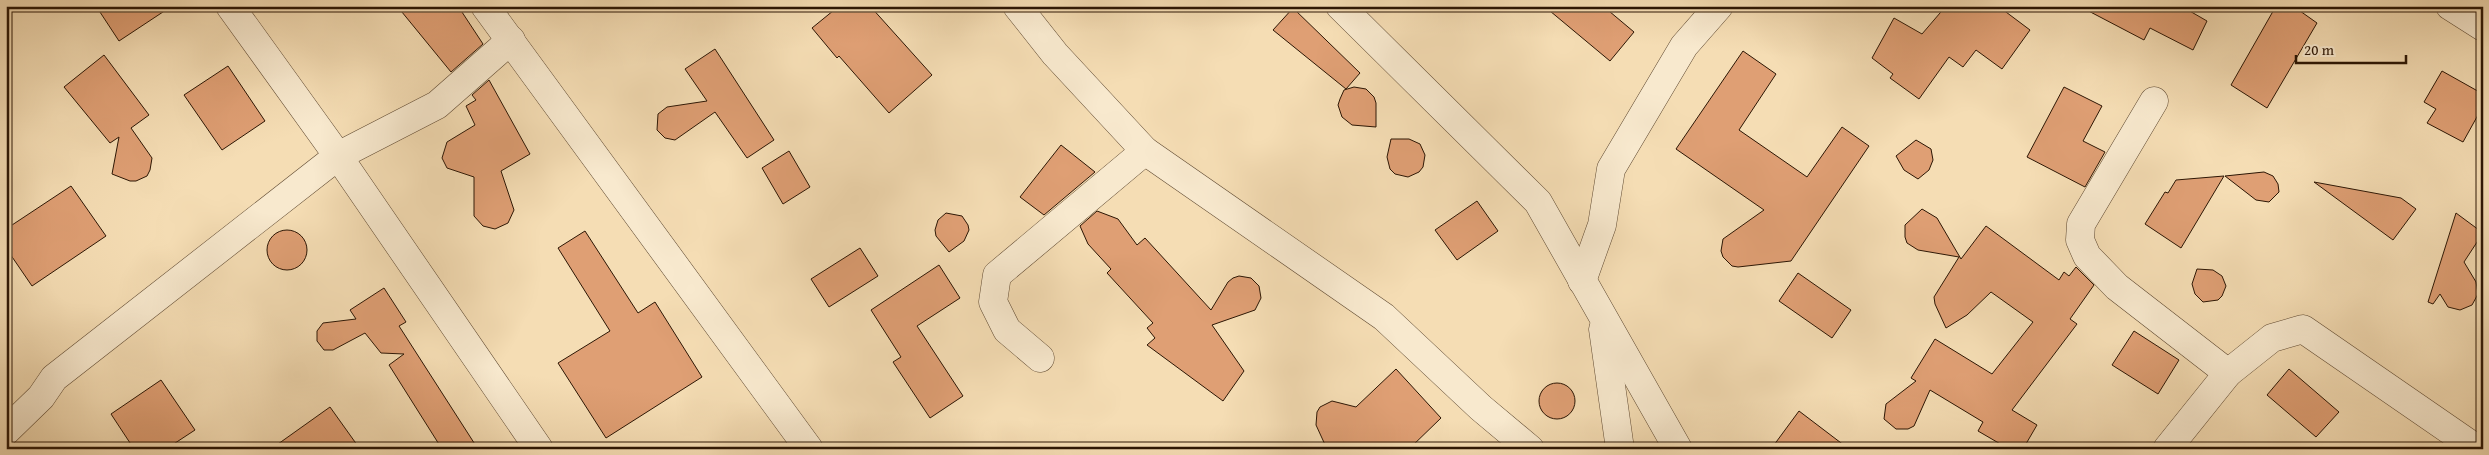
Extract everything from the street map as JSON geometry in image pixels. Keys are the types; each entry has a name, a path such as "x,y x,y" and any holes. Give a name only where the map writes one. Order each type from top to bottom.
{"street":[{"path":"230,6 338,156 539,449"},
{"path":"485,6 810,449"},
{"path":"1017,6 1055,54 1145,151 1384,317 1481,408 1530,449"},
{"path":"1340,6 1538,202 1678,449"},
{"path":"1582,281 1602,225 1611,168 1684,46 1719,6"},
{"path":"2450,6 2483,27"},
{"path":"10,435 54,378 338,156 437,105 511,40"},
{"path":"2154,101 2081,224 2080,240 2087,256 2117,287 2228,373"},
{"path":"1040,358 1007,330 993,302 996,275 1145,151"},
{"path":"1600,313 1620,449"},
{"path":"2167,449 2228,373 2272,338 2304,329 2477,449"}],"building":[{"path":"96,6 172,6 119,41"},
{"path":"397,6 458,6 483,44 451,72"},
{"path":"839,6 870,6 932,75 889,113 839,56 837,58 812,28"},
{"path":"1544,6 1603,6 1634,32 1610,61"},
{"path":"1946,6 1998,6 2030,30 2002,69 1976,50 1963,67 1949,57 1919,99 1890,78 1893,74 1872,58 1894,18 1922,34"},
{"path":"2079,6 2181,6 2207,21 2193,50 2150,28 2144,40"},
{"path":"2276,6 2293,6 2317,23 2267,108 2231,85"},
{"path":"1293,8 1360,73 1346,89 1273,30"},
{"path":"715,49 774,140 747,158 715,112 675,140 665,138 657,130 658,114 667,107 707,101 685,69"},
{"path":"1743,51 1776,74 1739,130 1807,177 1842,127 1869,146 1791,261 1738,267 1732,266 1723,257 1721,251 1723,239 1764,210 1676,149"},
{"path":"104,55 149,115 131,128 152,158 147,176 136,181 130,181 112,174 119,137 110,143 64,87"},
{"path":"228,66 265,121 222,150 184,95"},
{"path":"2442,71 2483,94 2483,106 2463,142 2427,123 2436,109 2424,102"},
{"path":"489,80 530,154 501,171 514,210 508,223 495,229 483,226 474,216 474,177 447,168 442,158 447,142 475,125 466,106 476,100 472,95"},
{"path":"1354,87 1366,89 1374,97 1376,103 1376,127 1352,125 1342,117 1338,105 1340,99 1344,90"},
{"path":"2064,87 2102,106 2083,141 2105,152 2085,187 2027,157"},
{"path":"1391,139 1409,139 1420,144 1425,155 1423,167 1419,172 1408,177 1395,174 1390,169 1387,157"},
{"path":"1916,140 1931,149 1933,160 1929,170 1918,179 1904,170 1896,156"},
{"path":"1061,145 1095,172 1044,215 1020,197"},
{"path":"789,151 810,187 783,204 762,168"},
{"path":"2264,172 2273,176 2278,184 2279,192 2269,202 2256,200 2225,176"},
{"path":"2224,176 2181,248 2145,224 2165,192 2168,193 2176,180"},
{"path":"2314,182 2401,198 2416,209 2393,240"},
{"path":"71,186 106,236 32,286 6,248 6,229"},
{"path":"1477,201 1498,231 1457,260 1435,230"},
{"path":"1922,209 1937,218 1961,259 1986,226 2059,280 2064,272 2069,276 2076,267 2094,285 2070,319 2077,324 2012,410 2037,425 2023,449 2009,449 1978,431 1983,422 1930,390 1914,426 1908,429 1896,429 1884,419 1886,404 1916,381 1911,378 1935,339 1992,374 2033,322 1991,292 1967,315 1946,328 1935,304 1934,297 1959,257 1918,250 1907,243 1905,225"},
{"path":"1097,211 1118,219 1137,245 1145,238 1211,310 1228,282 1233,278 1239,276 1251,278 1259,286 1261,298 1255,310 1212,325 1244,371 1223,401 1147,345 1155,338 1147,328 1153,323 1107,273 1111,269 1088,244 1080,226"},
{"path":"946,213 962,216 969,230 964,241 949,252 936,236 935,230 938,220"},
{"path":"2456,213 2483,233 2464,262 2476,282 2478,294 2472,305 2460,310 2448,307 2440,294 2433,304 2428,302"},
{"path":"287,230 301,236 307,250 301,264 287,270 273,264 267,250 273,236"},
{"path":"585,231 638,313 655,302 702,377 606,438 558,363 610,331 558,248"},
{"path":"860,248 878,276 829,307 811,279"},
{"path":"939,265 960,298 917,326 963,396 930,418 893,362 901,357 871,310"},
{"path":"2197,269 2213,270 2222,276 2226,286 2218,300 2203,302 2195,294 2192,284"},
{"path":"1798,273 1851,310 1832,338 1779,301"},
{"path":"384,288 406,322 399,326 478,449 442,449 389,365 404,354 381,353 365,333 333,350 324,350 317,341 317,331 323,323 356,319 350,310"},
{"path":"2134,331 2179,360 2158,394 2112,365"},
{"path":"1396,369 1441,418 1409,449 1327,449 1316,425 1317,412 1320,407 1332,401 1356,407"},
{"path":"2289,369 2339,412 2316,437 2267,395"},
{"path":"161,380 195,430 166,449 134,449 111,414"},
{"path":"1557,383 1564,384 1570,388 1574,394 1574,408 1570,414 1564,418 1557,419 1550,418 1544,414 1540,408 1539,401 1540,394 1544,388 1550,384"},
{"path":"330,407 360,449 271,449"},
{"path":"1799,411 1849,449 1771,449"}]}
